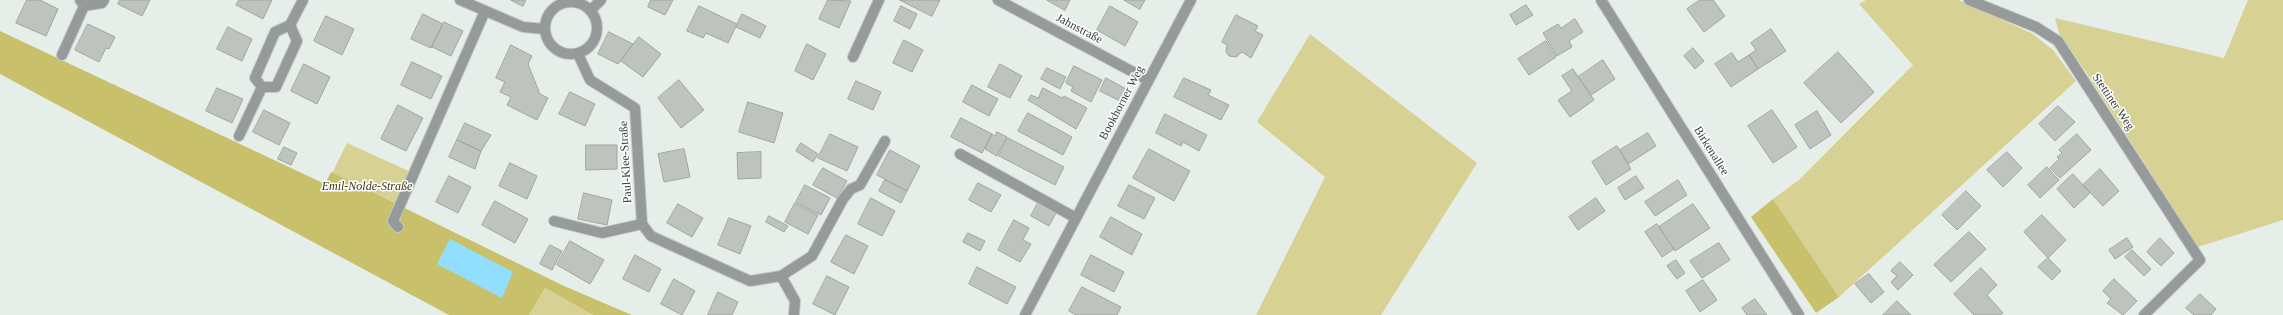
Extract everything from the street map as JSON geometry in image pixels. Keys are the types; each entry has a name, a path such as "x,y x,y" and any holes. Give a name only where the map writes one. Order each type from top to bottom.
{"street":[{"path":"62,55 82,3 102,3 104,0"},
{"path":"262,87 255,78 275,32 290,25 303,0"},
{"path":"460,0 523,27 545,29"},
{"path":"591,10 601,0"},
{"path":"853,57 879,0"},
{"name":"Jahnstraße","path":"998,0 1148,80"},
{"name":"Bookhorner Weg","path":"1025,315 1191,0"},
{"name":"Birkenallee","path":"1601,0 1799,315"},
{"name":"Stettiner Weg","path":"1969,0 2036,26 2058,41 2200,260 2144,315"},
{"path":"575,1 584,4 591,10 598,24 598,32 591,46 578,54 564,53 552,46 547,38 545,29 546,20 550,12 557,5 575,1"},
{"path":"398,227 393,221 485,11"},
{"path":"262,87 276,87 297,41 290,25"},
{"name":"Paul-Klee-Straße","path":"578,54 590,80 635,108 642,224"},
{"path":"239,136 262,87"},
{"path":"554,221 602,233 642,224 651,236 750,281 781,276 812,256 843,199 851,189 860,185 885,141"},
{"path":"960,154 1076,218"},
{"path":"781,276 795,301 794,315"}],"green space":[{"path":"1866,0 1959,0 2033,34 2053,50 2076,81 1839,297 1773,199 1800,179 1913,65 1859,4"},
{"path":"2248,0 2283,0 2283,220 2198,247 2086,72 2059,33 2055,18 2224,58"},
{"path":"1310,34 1477,163 1381,315 1256,315 1325,177 1257,122"},
{"name":"Emil-Nolde-Straße","path":"347,143 411,172 399,202 373,223 319,200"},
{"path":"545,288 593,315 529,315"}],"shaded area":[{"path":"0,31 325,184 331,172 564,286 632,315 593,315 545,288 529,315 449,315 0,74"},
{"path":"1773,199 1839,297 1816,313 1751,217"}],"water":[{"path":"450,239 513,272 502,298 437,264"}],"building":[{"path":"27,0 40,0 58,9 46,36 16,23"},
{"path":"120,0 150,0 142,16 118,4"},
{"path":"239,0 272,0 263,19 236,5"},
{"path":"511,0 526,0 523,6"},
{"path":"651,0 673,0 665,15 648,7"},
{"path":"828,0 851,1 839,28 819,19"},
{"path":"900,0 940,0 932,16"},
{"path":"1047,0 1070,0 1065,10"},
{"path":"1124,0 1145,0 1140,9"},
{"path":"1700,0 1713,0 1725,16 1704,32 1687,9"},
{"path":"1526,5 1533,15 1516,25 1510,15"},
{"path":"699,6 737,24 728,43 706,33 703,38 687,31"},
{"path":"901,6 917,14 910,29 894,21"},
{"path":"1110,6 1138,22 1125,46 1097,30"},
{"path":"423,14 443,24 431,48 411,39"},
{"path":"742,14 766,26 760,38 736,27"},
{"path":"1236,15 1258,26 1255,31 1263,35 1251,58 1242,52 1236,57 1229,56 1226,52 1227,45 1222,42"},
{"path":"326,16 354,29 342,55 314,41"},
{"path":"1575,19 1583,32 1569,41 1572,47 1557,56 1543,33 1558,24 1561,28"},
{"path":"444,22 463,31 451,56 432,47"},
{"path":"88,24 115,37 109,49 106,48 99,62 75,50"},
{"path":"228,27 252,39 242,61 217,49"},
{"path":"1771,29 1786,51 1758,69 1749,55 1756,50 1751,43"},
{"path":"609,32 633,44 618,64 598,54"},
{"path":"639,37 661,54 643,77 621,61"},
{"path":"904,40 923,50 912,72 893,63"},
{"path":"1546,41 1556,57 1529,75 1518,59"},
{"path":"807,44 826,54 813,80 795,71"},
{"path":"511,45 532,56 528,64 540,94 548,98 537,120 507,105 511,97 500,92 505,82 496,78"},
{"path":"1693,48 1704,61 1695,69 1684,56"},
{"path":"1838,52 1874,92 1841,123 1804,83"},
{"path":"1732,53 1738,62 1749,55 1758,69 1731,87 1715,64"},
{"path":"1603,60 1615,79 1591,95 1578,77"},
{"path":"412,62 442,76 431,99 401,85"},
{"path":"304,64 330,77 317,104 291,91"},
{"path":"1000,64 1022,76 1010,98 988,87"},
{"path":"1074,66 1102,80 1091,102 1071,91 1073,87 1066,83"},
{"path":"1047,68 1066,77 1060,89 1041,79"},
{"path":"1573,69 1594,100 1570,117 1558,100 1572,91 1562,76"},
{"path":"1106,78 1128,90 1122,102 1100,91"},
{"path":"1184,78 1211,90 1208,95 1229,105 1221,120 1174,97"},
{"path":"679,80 704,110 681,128 658,98"},
{"path":"856,81 881,92 873,110 848,99"},
{"path":"972,85 998,99 989,116 963,102"},
{"path":"217,88 243,99 232,123 206,111"},
{"path":"1043,88 1062,98 1064,96 1087,108 1076,129 1028,100 1031,95 1038,98"},
{"path":"570,92 595,104 585,126 559,114"},
{"path":"748,102 783,113 774,143 739,132"},
{"path":"398,105 423,118 406,151 381,139"},
{"path":"2058,106 2075,122 2055,141 2039,124"},
{"path":"264,110 290,123 279,145 253,132"},
{"path":"1772,110 1797,147 1773,163 1748,126"},
{"path":"1817,111 1831,135 1810,149 1795,125"},
{"path":"1028,113 1072,137 1063,155 1018,131"},
{"path":"1165,114 1207,135 1199,151 1183,142 1181,146 1156,133"},
{"path":"961,118 992,134 982,153 951,137"},
{"path":"465,123 491,135 481,151 457,140"},
{"path":"997,132 1007,137 997,156 985,149 992,134 995,136"},
{"path":"1648,133 1656,146 1628,164 1620,150"},
{"path":"830,134 858,147 847,171 818,158"},
{"path":"2077,134 2091,150 2060,178 2050,168 2059,159 2057,157 2062,153 2059,150"},
{"path":"1008,138 1064,167 1055,185 999,156"},
{"path":"457,140 481,151 475,169 449,157"},
{"path":"801,143 818,154 813,162 796,151"},
{"path":"586,145 617,145 617,169 586,170"},
{"path":"1617,146 1631,169 1606,185 1592,162"},
{"path":"284,147 297,153 291,165 278,159"},
{"path":"684,149 690,177 664,182 658,154"},
{"path":"1149,149 1190,171 1174,201 1133,178"},
{"path":"890,150 920,166 907,191 877,175"},
{"path":"761,152 761,178 738,179 737,153"},
{"path":"2007,152 2022,168 2003,187 1987,170"},
{"path":"510,163 537,176 527,199 499,186"},
{"path":"2047,167 2059,180 2040,198 2028,185"},
{"path":"823,168 847,181 837,198 813,185"},
{"path":"2100,169 2119,191 2103,206 2083,185"},
{"path":"2073,174 2090,193 2074,208 2057,189"},
{"path":"449,176 471,187 458,213 436,202"},
{"path":"1636,176 1644,188 1625,200 1618,188"},
{"path":"885,180 907,191 901,203 879,191"},
{"path":"1678,180 1687,195 1655,216 1645,202"},
{"path":"978,183 1001,195 991,212 969,200"},
{"path":"805,185 830,198 821,215 796,202"},
{"path":"1129,185 1155,198 1144,219 1118,206"},
{"path":"1966,191 1981,206 1957,230 1942,215"},
{"path":"584,193 612,200 607,225 578,219"},
{"path":"871,198 895,211 882,236 858,224"},
{"path":"1596,198 1605,211 1578,230 1569,217"},
{"path":"495,201 528,219 515,243 482,225"},
{"path":"795,203 818,215 808,234 785,222"},
{"path":"1038,203 1056,213 1049,226 1031,216"},
{"path":"678,204 703,218 692,237 667,223"},
{"path":"1693,204 1710,228 1675,251 1659,227"},
{"path":"2042,215 2066,240 2048,258 2024,232"},
{"path":"769,216 788,226 784,232 766,222"},
{"path":"1111,217 1142,234 1132,255 1100,237"},
{"path":"729,218 751,226 740,254 718,245"},
{"path":"1014,220 1029,228 1023,240 1031,244 1020,262 998,250"},
{"path":"1657,224 1674,249 1662,257 1645,232"},
{"path":"1969,232 1986,249 1951,282 1934,265"},
{"path":"968,233 985,241 980,251 963,242"},
{"path":"846,235 868,246 854,274 831,262"},
{"path":"2127,238 2133,247 2115,259 2109,250"},
{"path":"2160,238 2174,253 2161,266 2147,252"},
{"path":"570,241 604,260 590,284 557,265"},
{"path":"1719,243 1730,260 1702,278 1690,261"},
{"path":"550,245 562,251 552,270 540,264"},
{"path":"2132,250 2151,269 2144,276 2125,257"},
{"path":"635,255 661,269 649,292 623,279"},
{"path":"1091,255 1124,272 1114,292 1081,275"},
{"path":"2048,258 2061,271 2052,280 2038,267"},
{"path":"1676,260 1685,273 1677,279 1667,266"},
{"path":"1900,262 1913,275 1898,290 1891,282 1897,276 1891,271"},
{"path":"977,267 1016,287 1007,304 969,284"},
{"path":"1981,268 1997,285 1987,295 2003,313 2000,315 1974,315 1954,294"},
{"path":"1869,274 1884,292 1871,303 1855,284"},
{"path":"827,276 849,287 835,315 813,304"},
{"path":"674,279 695,291 682,315 661,304"},
{"path":"2114,279 2137,301 2123,315 2107,303 2111,299 2103,291"},
{"path":"1703,280 1717,300 1700,312 1686,291"},
{"path":"1082,287 1121,307 1117,315 1076,315 1069,311"},
{"path":"718,292 738,302 732,315 708,315"},
{"path":"2200,294 2216,309 2211,315 2194,315 2186,308"},
{"path":"1755,299 1767,315 1747,315 1742,308"},
{"path":"1897,301 1911,315 1883,315"}]}
